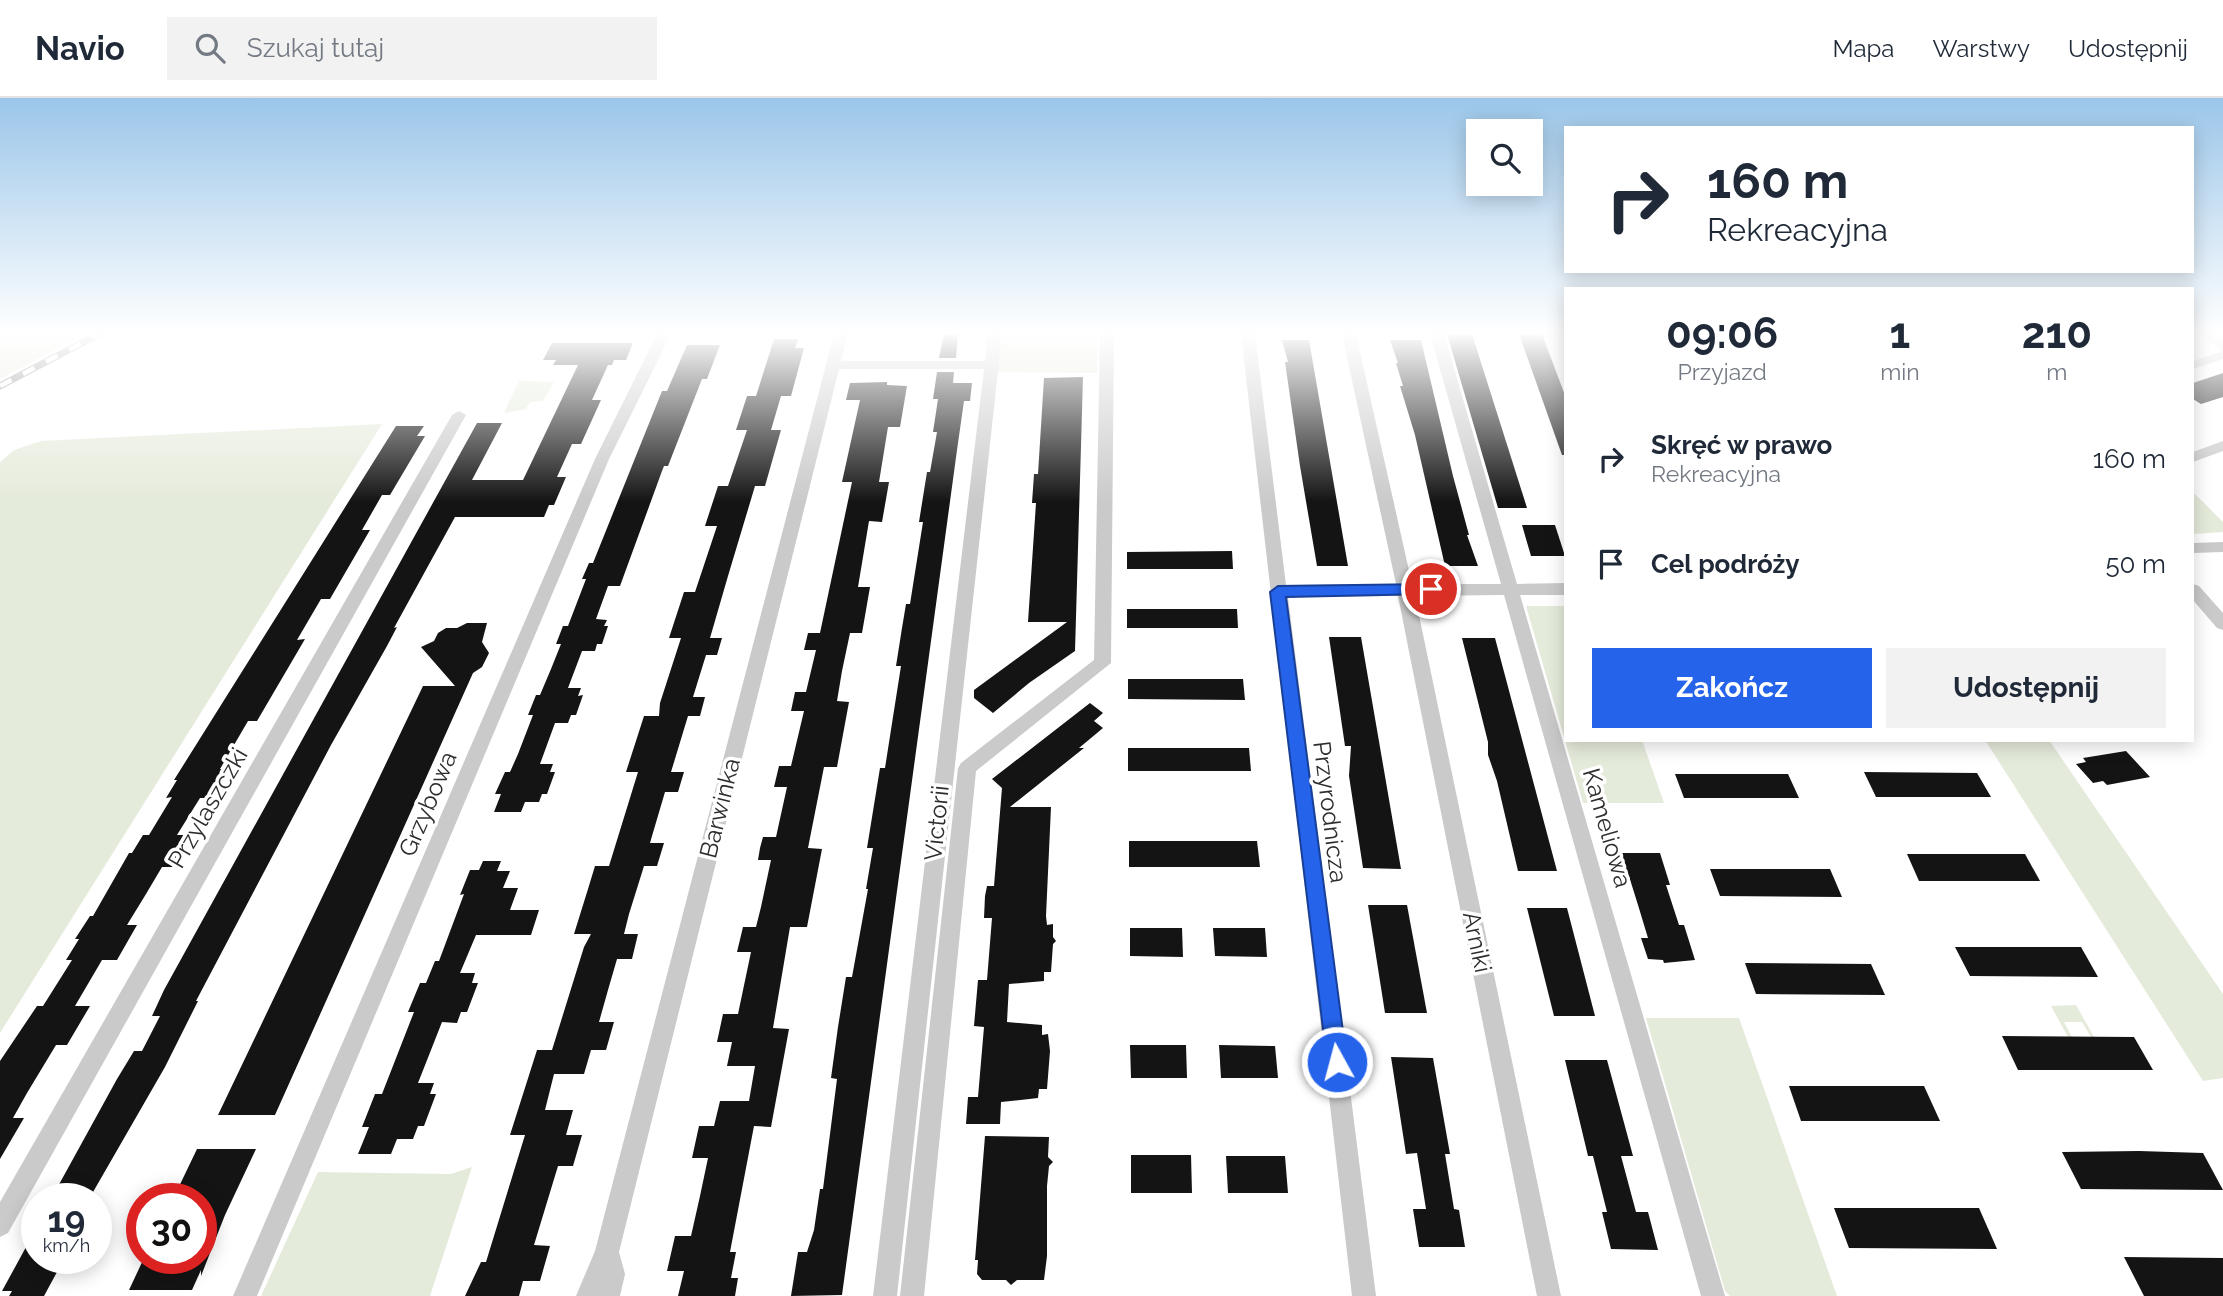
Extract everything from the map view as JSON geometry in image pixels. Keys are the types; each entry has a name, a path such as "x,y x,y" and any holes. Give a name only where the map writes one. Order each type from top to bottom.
{"street":[{"name":"Grzybowa","path":"245,1296 602,459 636,390"},
{"name":"Barwinka","path":"588,1296 607,1252 827,390"},
{"name":"Victorii","path":"885,1296 989,390"},
{"name":"Victorii","path":"912,1296 967,768 1102,663 1106,390"},
{"name":"Przyrodnicza","path":"1255,390 1364,1296"},
{"name":"Arniki","path":"1361,390 1405,589 1549,1296"},
{"name":"Kameliowa","path":"1453,390 1713,1296"},
{"name":"Przylaszczki","path":"0,1225 459,415"},
{"path":"2194,457 2223,446"},
{"path":"2194,548 2223,547"},
{"path":"1278,592 1564,589"},
{"path":"2194,591 2223,624"},
{"name":"Barwinka","path":"607,1252 613,1273 608,1296"}],"green space":[{"path":"515,390 549,390 543,401 530,402 526,409 504,413"},
{"path":"382,424 0,1033 0,462 14,450 41,441"},
{"path":"2194,493 2223,522 2223,532 2194,534"},
{"path":"1526,606 1564,606 1564,737"},
{"path":"1565,742 1643,742 1664,803 1583,803"},
{"path":"1986,742 2050,742 2223,994 2223,1078 2203,1081"},
{"path":"2076,1005 2094,1037 2091,1037 2082,1022 2064,1022 2072,1037 2068,1037 2051,1006"},
{"path":"1646,1018 1739,1018 1837,1296 1730,1296 1725,1291"},
{"path":"472,1167 430,1296 261,1296 318,1172 451,1174"}],"building":[{"path":"566,390 597,390 592,400 601,400 581,444 572,444 557,477 566,477 554,505 549,505 544,517 455,517 196,1001 165,1067 98,1183 60,1183 134,1051 142,1051 160,1016 152,1016 164,990 477,423 502,423 472,480 523,480"},
{"path":"698,390 668,466 664,466 620,586 608,586 596,619 607,620 604,626 608,626 602,644 597,644 595,651 582,651 568,688 581,688 578,696 583,695 576,715 571,715 568,723 555,723 540,764 553,764 550,772 555,772 547,794 542,794 539,802 525,802 521,812 494,812 501,794 495,794 505,772 510,772 518,754 533,715 528,715 536,695 540,695 561,644 556,644 563,626 568,626 586,579 582,579 589,563 593,563 662,391"},
{"path":"758,390 793,390 791,396 781,396 771,430 781,430 765,486 755,486 710,638 722,638 717,655 706,655 693,697 705,697 700,716 688,716 671,772 684,772 678,792 665,792 650,843 664,843 657,866 644,866 629,914 624,934 638,934 632,959 617,959 599,1022 614,1022 606,1050 591,1050 584,1074 554,1074 545,1110 573,1110 566,1135 582,1135 573,1166 558,1166 534,1245 550,1246 540,1281 523,1281 519,1296 465,1296 481,1262 486,1262 525,1135 510,1135 537,1050 552,1050 584,947 591,934 574,934 595,866 609,866 638,772 626,772 644,716 659,716 660,703 681,638 669,638 684,592 695,592 717,526 705,526 718,486 728,486 747,430 736,430 747,396 756,396"},
{"path":"848,390 906,390 900,427 888,427 879,482 889,482 882,522 869,521 858,587 870,587 862,633 850,633 842,671 837,701 849,702 837,767 824,767 808,848 822,849 807,927 790,927 773,1028 789,1029 771,1127 754,1126 730,1252 736,1252 731,1278 738,1278 735,1296 678,1296 684,1271 667,1271 675,1236 691,1236 700,1196 708,1158 692,1158 699,1126 714,1126 720,1101 749,1101 755,1066 727,1066 732,1042 717,1042 723,1014 738,1014 751,952 737,952 743,927 756,927 761,907 771,860 758,860 760,848 763,837 776,837 787,787 774,787 779,766 791,766 804,711 791,711 795,692 806,692 816,650 804,650 808,633 820,633 852,482 842,482 860,400 846,400"},
{"path":"934,390 971,390 970,401 964,401 957,450 842,1295 791,1296 798,1252 807,1252 814,1230 820,1189 823,1189 837,1079 831,1078 838,1027 846,977 852,977 868,889 873,848 867,848 880,768 885,768 901,666 896,666 906,604 910,604 923,522 919,522 937,432 933,432 938,399 933,399"},
{"path":"1043,390 1083,390 1075,651 1029,683 993,713 974,698 974,690 1067,622 1028,622 1036,503 1032,503 1034,474 1038,474"},
{"path":"1289,390 1318,390 1348,566 1317,566"},
{"path":"1401,390 1433,390 1467,535 1478,566 1445,566 1415,435"},
{"path":"1463,390 1490,390 1527,508 1498,508"},
{"path":"1539,390 1563,390 1564,393 1562,455"},
{"path":"2194,390 2223,390 2223,397 2201,404 2194,400"},
{"path":"396,426 424,426 417,436 425,436 390,495 382,495 362,530 370,530 330,599 321,599 297,640 305,639 257,721 248,721 220,769 229,769 213,798 200,798 177,835 191,835 172,867 162,867 127,925 137,925 117,960 102,960 75,1006 90,1006 67,1045 56,1045 27,1093 13,1118 24,1118 0,1159 0,1061 37,1006 43,1006 72,960 66,960 79,939 75,939 90,916 93,916 129,853 132,853 143,835 149,835 172,797 166,798 177,780 174,780"},
{"path":"1522,525 1555,525 1564,556 1531,556"},
{"path":"1232,551 1233,569 1127,569 1127,552"},
{"path":"1127,609 1237,609 1238,628 1127,628"},
{"path":"467,623 487,623 482,642 489,653 482,667 473,673 275,1115 218,1115 423,686 455,686 421,647 434,641 438,633 446,628 457,628"},
{"path":"1329,637 1361,637 1401,869 1363,868 1349,776 1351,746 1345,746"},
{"path":"1462,638 1495,638 1557,871 1518,871"},
{"path":"1128,679 1243,679 1245,700 1128,699"},
{"path":"1090,703 1103,713 1094,721 1103,728 1079,748 1084,748 1010,807 1051,807 1046,916 1047,925 1053,924 1053,937 1056,941 1053,944 1051,972 1044,972 1044,981 1009,984 1007,1022 1042,1025 1042,1035 1048,1034 1050,1051 1047,1089 1039,1089 1038,1098 1001,1102 1000,1124 966,1124 968,1097 978,1097 984,1027 974,1026 978,980 987,980 992,918 984,918 985,896 987,886 994,886 1002,788 992,779"},
{"path":"1128,748 1249,748 1251,771 1128,771"},
{"path":"2126,751 2150,777 2107,785 2103,781 2093,783 2076,764 2086,762 2083,758"},
{"path":"1864,772 1977,773 1991,797 1876,797"},
{"path":"1675,774 1788,774 1799,798 1684,798"},
{"path":"1129,841 1257,841 1260,867 1129,867"},
{"path":"1615,853 1660,853 1670,885 1666,885 1679,925 1684,925 1695,960 1664,963 1663,960 1648,959 1641,938 1648,938 1638,905 1628,873 1621,873"},
{"path":"1907,854 2025,854 2040,881 1919,881"},
{"path":"483,861 501,861 497,871 510,871 503,888 518,888 510,910 539,910 531,935 476,935 460,973 475,973 472,983 478,983 467,1012 461,1012 457,1023 442,1022 418,1083 434,1083 430,1094 436,1094 424,1126 418,1126 413,1139 397,1139 391,1154 358,1154 369,1127 362,1127 375,1094 382,1094 414,1012 408,1012 420,983 426,983 435,961 439,961 470,870 479,870"},
{"path":"1710,869 1830,869 1842,897 1720,896"},
{"path":"1368,905 1407,905 1427,1013 1385,1013"},
{"path":"1527,908 1567,908 1595,1016 1554,1016"},
{"path":"1130,928 1182,928 1183,957 1130,956"},
{"path":"1213,928 1265,928 1267,957 1215,956"},
{"path":"1955,947 2081,947 2098,977 1970,976"},
{"path":"1745,963 1871,964 1885,995 1756,994"},
{"path":"2002,1036 2134,1037 2153,1070 2018,1070"},
{"path":"1130,1045 1186,1045 1187,1078 1131,1078"},
{"path":"1219,1045 1275,1046 1278,1078 1221,1078"},
{"path":"1391,1057 1433,1058 1450,1154 1445,1154 1454,1209 1459,1210 1465,1247 1419,1247 1413,1209 1426,1209 1417,1153 1406,1154"},
{"path":"1565,1060 1607,1060 1633,1156 1621,1156 1636,1212 1648,1212 1658,1250 1611,1249 1602,1212 1607,1212 1593,1156 1588,1156"},
{"path":"1789,1086 1924,1086 1940,1121 1801,1121"},
{"path":"985,1136 1049,1137 1048,1157 1053,1162 1049,1166 1047,1186 1047,1256 1044,1280 1017,1280 1011,1285 1006,1280 982,1280 977,1274 978,1260 975,1260"},
{"path":"197,1149 256,1149 217,1235 217,1183 181,1183"},
{"path":"2062,1152 2203,1153 2223,1190 2081,1189"},
{"path":"1131,1155 1191,1155 1192,1193 1131,1193"},
{"path":"1226,1156 1285,1156 1288,1193 1228,1193"},
{"path":"1834,1208 1979,1208 1997,1249 1849,1248"},
{"path":"21,1256 21,1274 56,1274 44,1296 9,1296 12,1291 2,1291"},
{"path":"2124,1257 2223,1258 2223,1296 2144,1296"},
{"path":"136,1274 199,1274 192,1290 129,1290"}],"route":[{"path":"1337,1062 1278,592 1431,589"}]}
